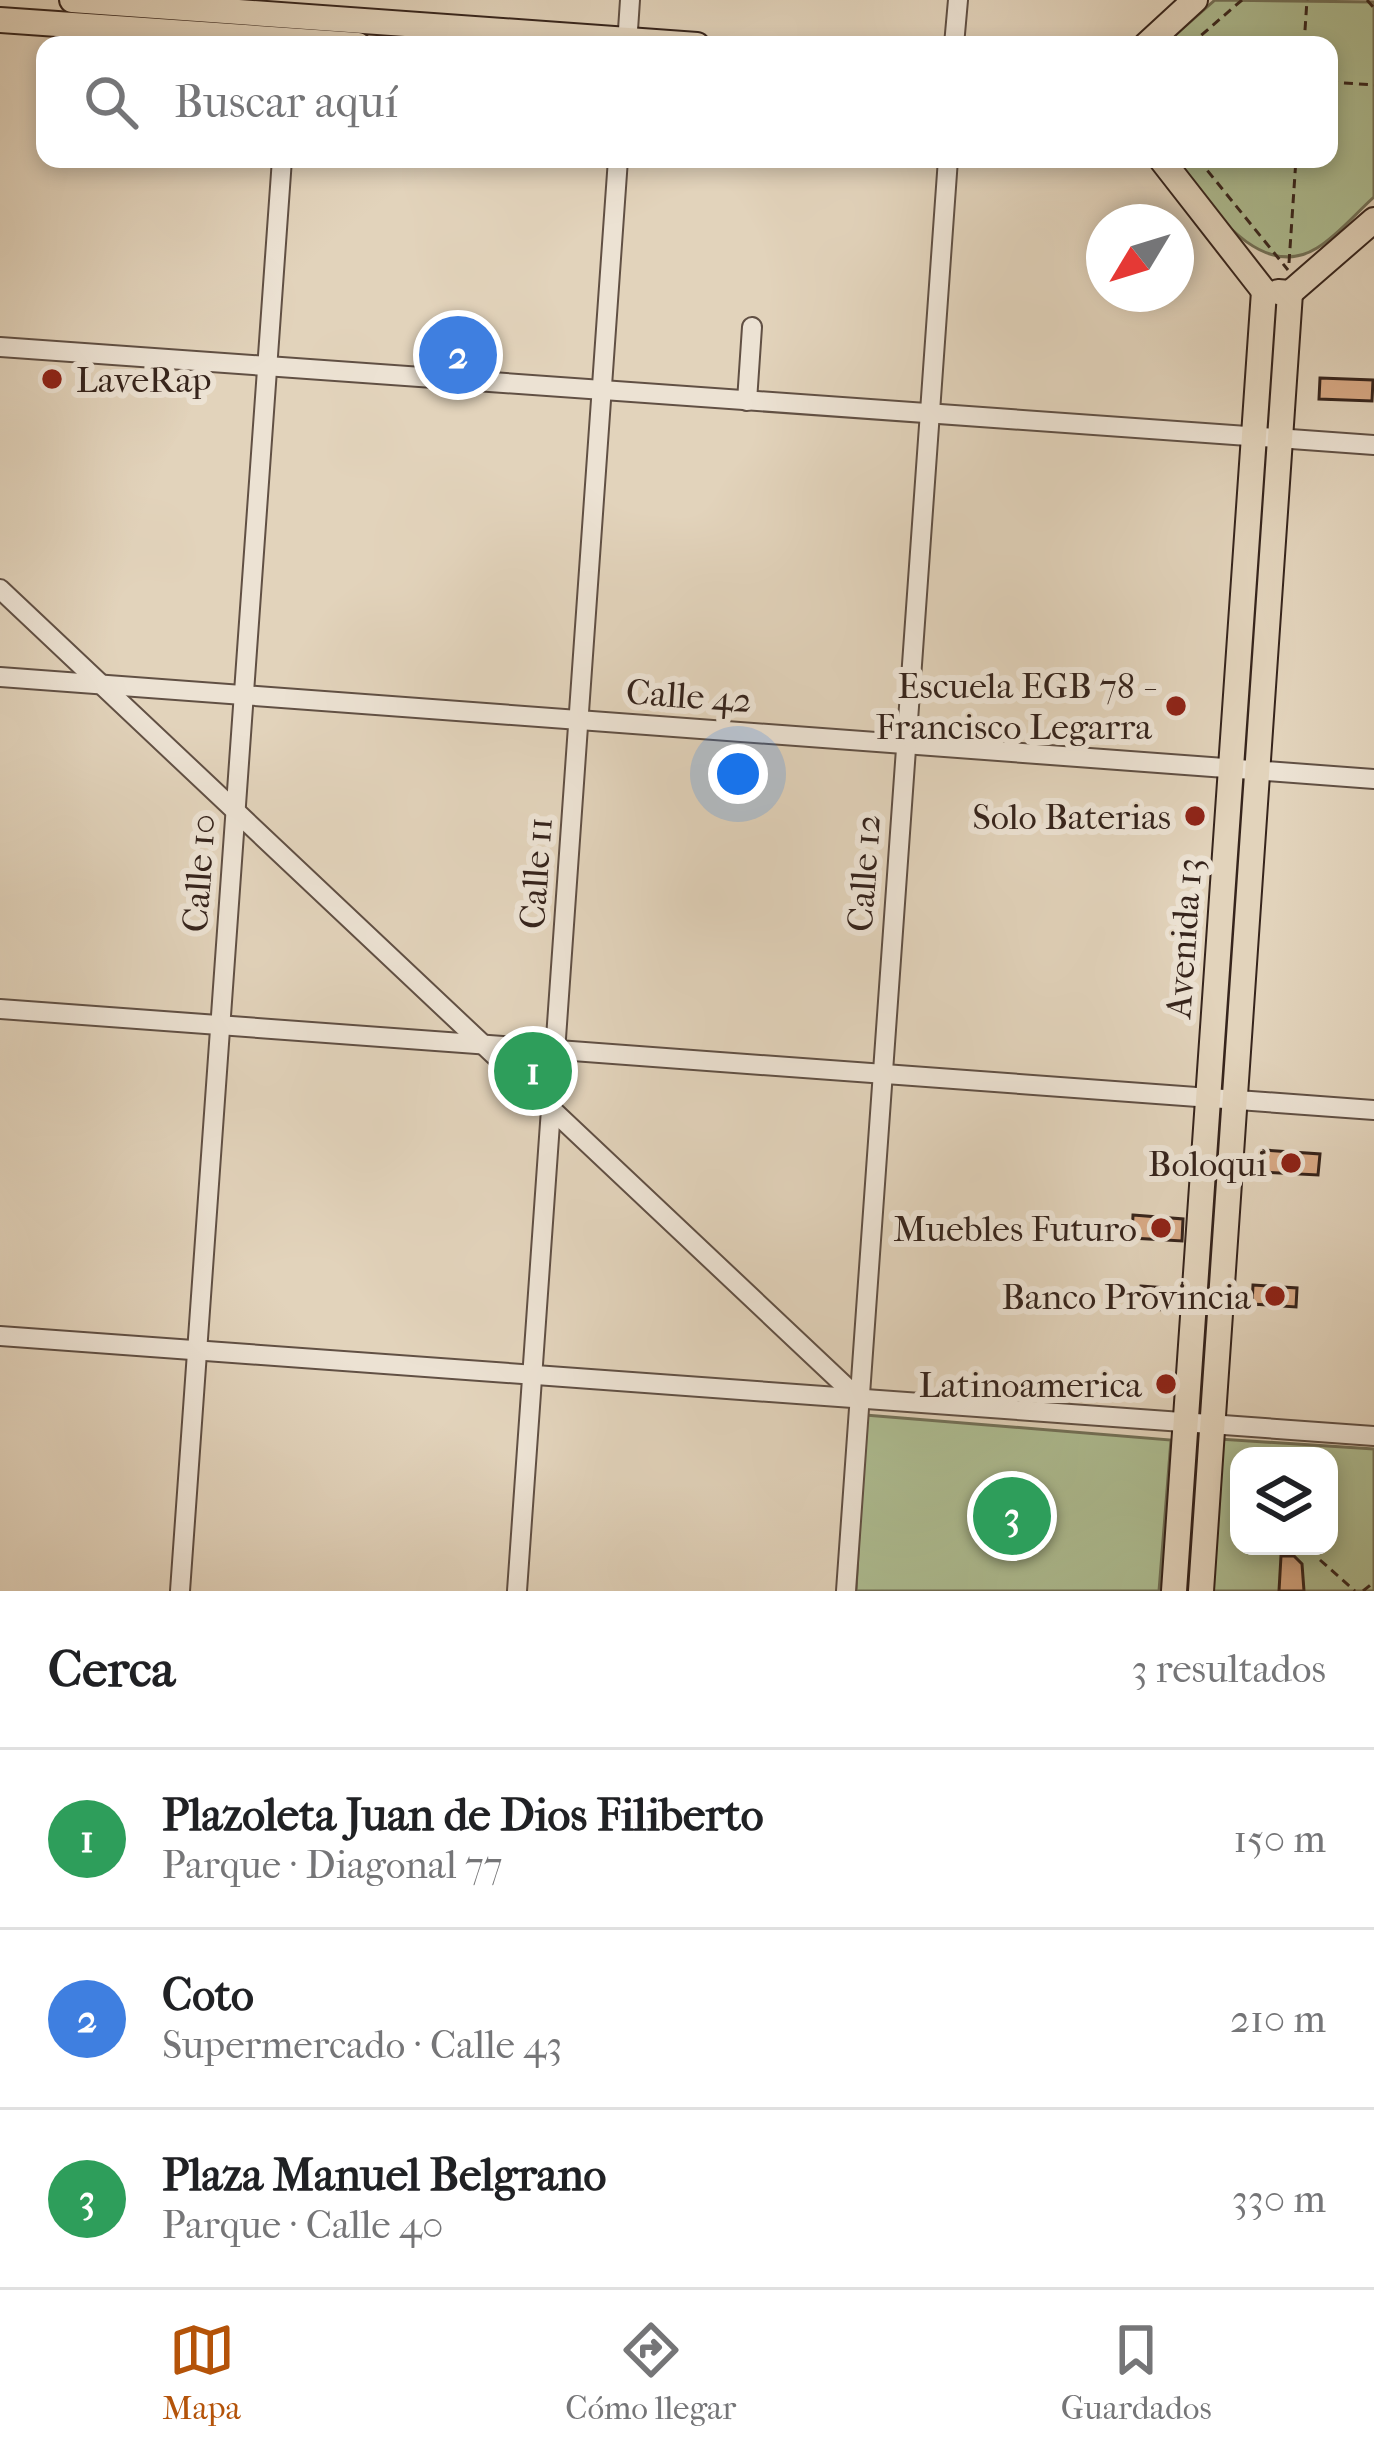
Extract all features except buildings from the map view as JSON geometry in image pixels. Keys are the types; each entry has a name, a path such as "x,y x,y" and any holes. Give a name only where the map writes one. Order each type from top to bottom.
{"main road":[{"path":"72,0 292,25 328,36"},
{"path":"1156,36 1195,0"},
{"path":"0,20 292,25 509,36"},
{"path":"1168,168 1264,291 1290,293 1374,220"},
{"name":"Avenida 13","path":"1174,1591 1264,291"},
{"name":"Avenida 13","path":"1201,1591 1290,293"}],"street":[{"path":"627,36 630,0"},
{"path":"955,36 958,0"},
{"name":"Calle 10","path":"180,1591 281,168"},
{"name":"Calle 11","path":"517,1591 617,168"},
{"name":"Calle 12","path":"846,1591 947,168"},
{"path":"747,401 752,327"},
{"path":"0,347 1374,445"},
{"path":"0,590 859,1399"},
{"name":"Calle 42","path":"0,677 1374,779"},
{"path":"0,1009 1374,1110"},
{"path":"0,1336 1374,1436"}],"path":[{"path":"1200,36 1242,0"},
{"path":"1305,36 1307,0"},
{"path":"1367,0 1374,8"},
{"path":"1338,83 1374,85"},
{"path":"1205,168 1289,271 1296,168"},
{"path":"1320,1561 1355,1591"},
{"path":"1363,1591 1374,1582"}],"green space":[{"path":"1215,0 1374,2 1374,197 1325,243 1295,256 1274,255 1234,232 1178,168 1338,168 1338,36 1174,36"},
{"path":"865,1415 1171,1440 1159,1591 856,1591"},
{"path":"1219,1439 1374,1449 1374,1591 1209,1591"}],"place":[{"name":"Coto","path":"458,355"},
{"name":"LaveRap","path":"52,379"},
{"name":"Escuela EGB 78 - Francisco Legarra","path":"1176,706"},
{"name":"Solo Baterias","path":"1195,816"},
{"name":"Plazoleta Juan de Dios Filiberto","path":"533,1071"},
{"name":"Boloqui","path":"1291,1163"},
{"name":"Muebles Futuro","path":"1161,1228"},
{"name":"Banco Provincia","path":"1275,1296"},
{"name":"Latinoamerica","path":"1166,1384"},
{"name":"Plaza Manuel Belgrano","path":"1012,1516"}]}
